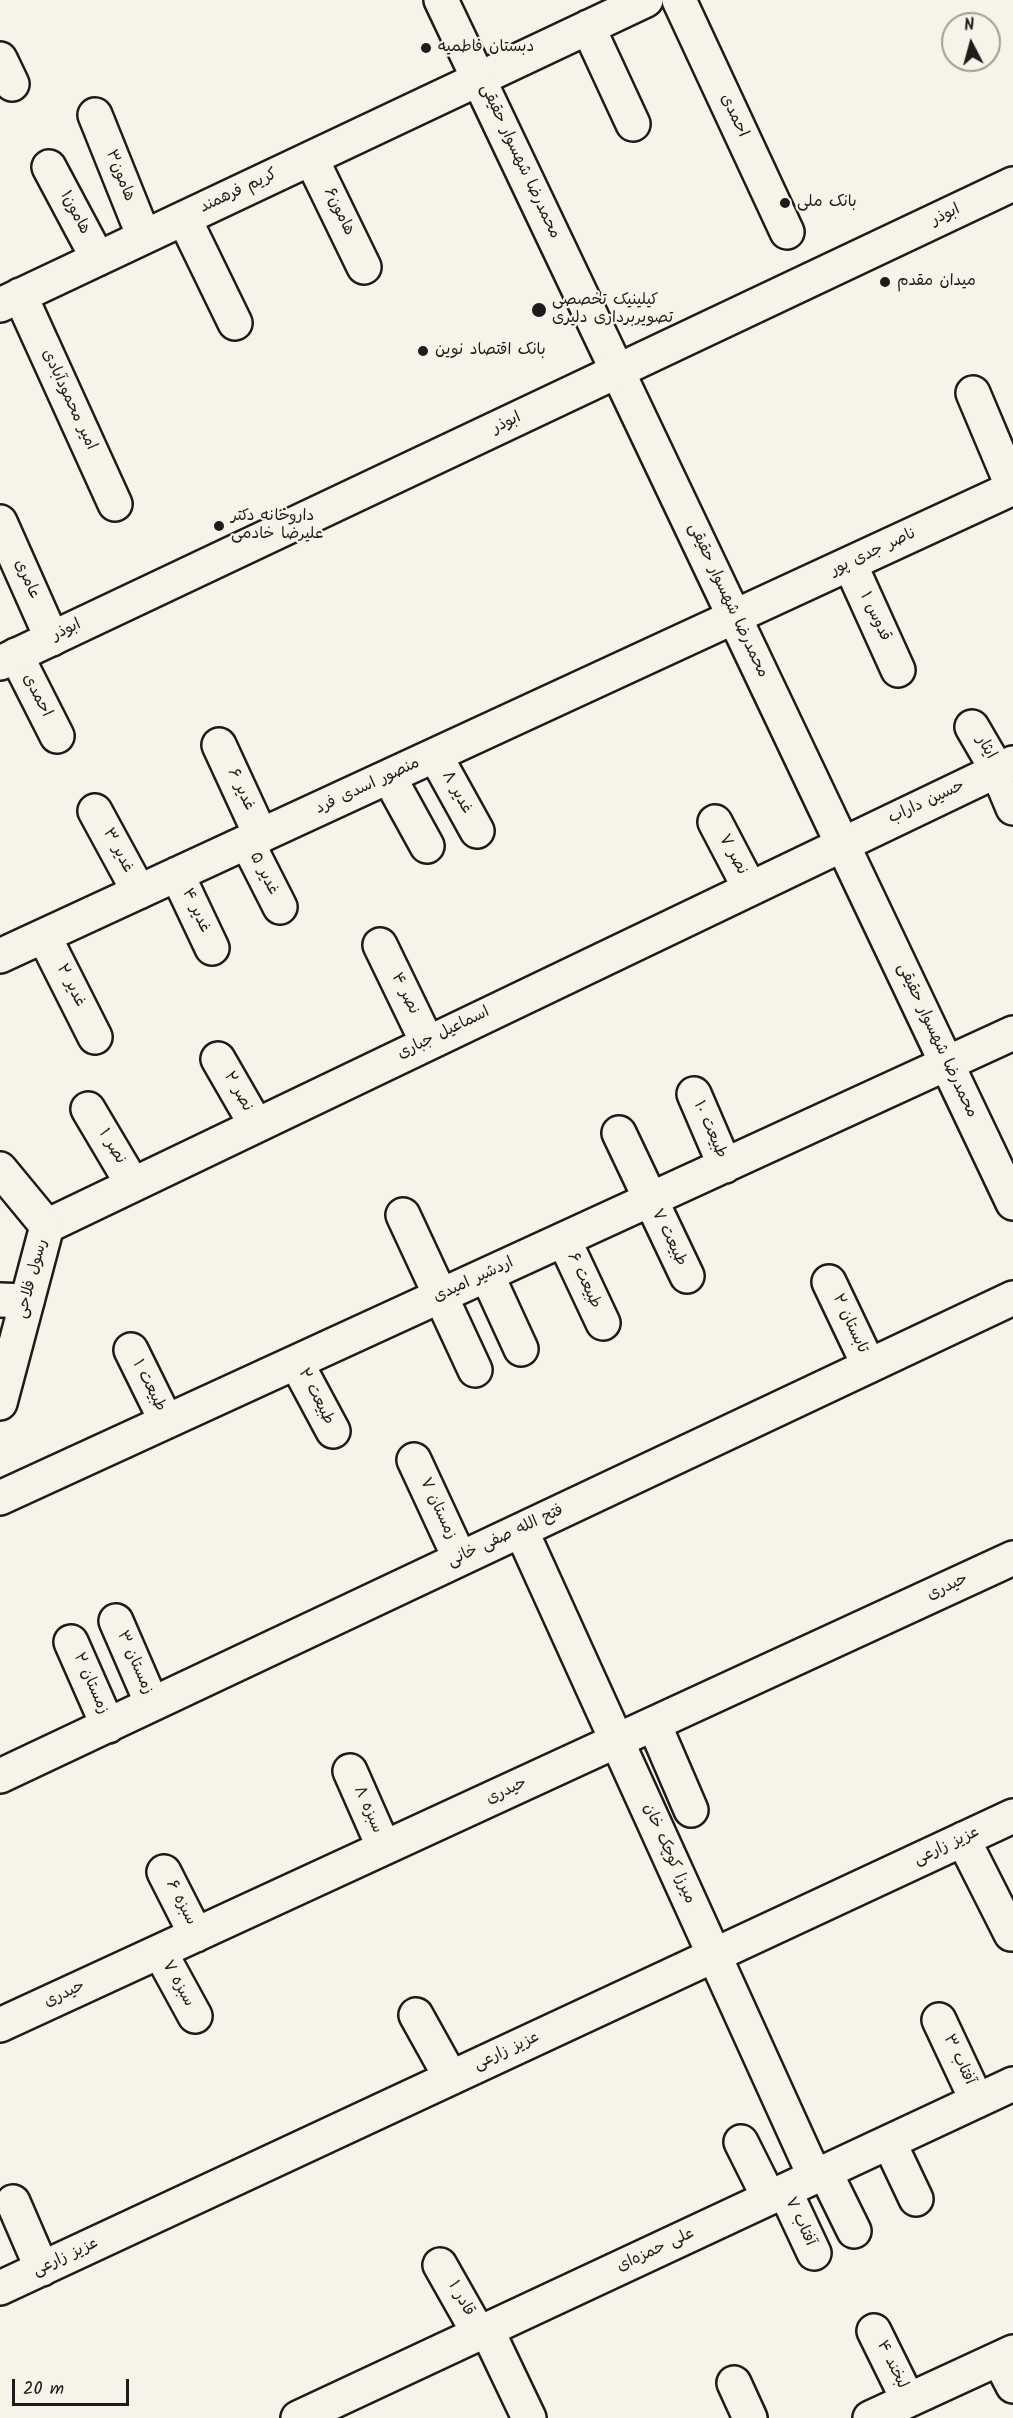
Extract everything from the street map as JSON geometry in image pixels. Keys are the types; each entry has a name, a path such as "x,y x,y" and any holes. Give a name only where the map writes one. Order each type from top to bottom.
{"street":[{"name":"محمدرضا شهسوار حقیقی","path":"441,0 1013,1203"},
{"name":"کریم فرهمند","path":"10,300 646,0"},
{"name":"احمدی","path":"679,0 787,232"},
{"path":"588,27 633,124"},
{"name":"هامون۳","path":"95,116 144,237"},
{"name":"هامون۶","path":"311,158 364,267"},
{"name":"هامون۱","path":"49,167 98,258"},
{"name":"ابوذر","path":"8,659 1013,184"},
{"path":"184,218 235,323"},
{"name":"امیر محمودآبادی","path":"10,300 115,504"},
{"path":"973,393 1013,488"},
{"name":"ناصر جدی پور","path":"735,617 1013,488"},
{"name":"عامری","path":"0,522 51,639"},
{"name":"قدوس ۱","path":"850,564 898,670"},
{"name":"منصور اسدی فرد","path":"0,956 735,617"},
{"name":"احمدی","path":"8,659 57,736"},
{"name":"ایثار","path":"972,726 1005,767 1013,808"},
{"name":"غدیر ۶","path":"219,745 254,839"},
{"name":"غدیر ۸","path":"435,755 477,831"},
{"name":"حسین داراب","path":"842,843 1005,767"},
{"path":"389,777 427,846"},
{"name":"غدیر ۳","path":"95,811 139,892"},
{"name":"نصر ۷","path":"715,822 749,887"},
{"name":"غدیر ۵","path":"254,839 280,907"},
{"name":"اسماعیل جباری","path":"46,1227 842,843"},
{"name":"غدیر ۴","path":"177,874 212,948"},
{"name":"غدیر ۲","path":"44,936 96,1037"},
{"name":"نصر ۴","path":"380,945 428,1042"},
{"name":"اردشیر امیدی","path":"0,1498 1013,1033"},
{"name":"نصر ۲","path":"218,1059 255,1125"},
{"name":"طبیعت ۱۰","path":"694,1094 725,1166"},
{"name":"نصر ۱","path":"88,1110 134,1185"},
{"name":"طبیعت ۷","path":"619,1133 687,1276"},
{"name":"رسول فلاحی","path":"0,1169 46,1227 14,1300 0,1403"},
{"path":"403,1215 475,1370"},
{"name":"طبیعت ۶","path":"564,1240 603,1323"},
{"path":"487,1275 521,1349"},
{"name":"تابستان ۲","path":"829,1282 869,1366"},
{"name":"فتح الله صفی خانی","path":"0,1776 1013,1298"},
{"name":"طبیعت ۱","path":"130,1350 166,1421"},
{"name":"طبیعت ۲","path":"296,1362 333,1431"},
{"name":"زمستان ۷","path":"414,1460 460,1559"},
{"name":"میرزا کوچک خان","path":"521,1530 714,1955 820,2175 854,2230"},
{"name":"حیدری","path":"0,2025 1013,1558"},
{"name":"زمستان ۳","path":"116,1621 152,1704"},
{"name":"زمستان ۲","path":"71,1642 108,1725"},
{"path":"654,1724 691,1810"},
{"name":"سبزه ۸","path":"350,1771 384,1848"},
{"name":"عزیز زارعی","path":"0,2288 1013,1816"},
{"path":"963,1839 1011,1934"},
{"name":"سبزه ۶","path":"164,1872 196,1935"},
{"name":"سبزه ۷","path":"160,1952 195,2016"},
{"path":"416,2015 451,2078"},
{"name":"آفتاب ۳","path":"939,2020 977,2101"},
{"name":"علی حمزه‌ای","path":"298,2418 1013,2084"},
{"name":"آفتاب ۷","path":"741,2142 814,2253"},
{"path":"889,2142 916,2199"},
{"path":"13,2202 42,2269"},
{"name":"قادر ۱","path":"441,2265 483,2332 529,2418"},
{"name":"لبخند ۴","path":"874,2331 889,2412"},
{"path":"889,2412 1008,2366"},
{"path":"734,2383 750,2418"}],"place":[{"name":"دبستان فاطمیه","path":"426,48"},
{"name":"بانک ملی","path":"785,203"},
{"name":"میدان مقدم","path":"885,282"},
{"name":"کیلینیک تخصصی تصویربرداری دلیری","path":"539,310"},
{"name":"بانک اقتصاد نوین","path":"423,351"},
{"name":"داروخانه دکتر علیرضا خادمی","path":"219,526"}]}
